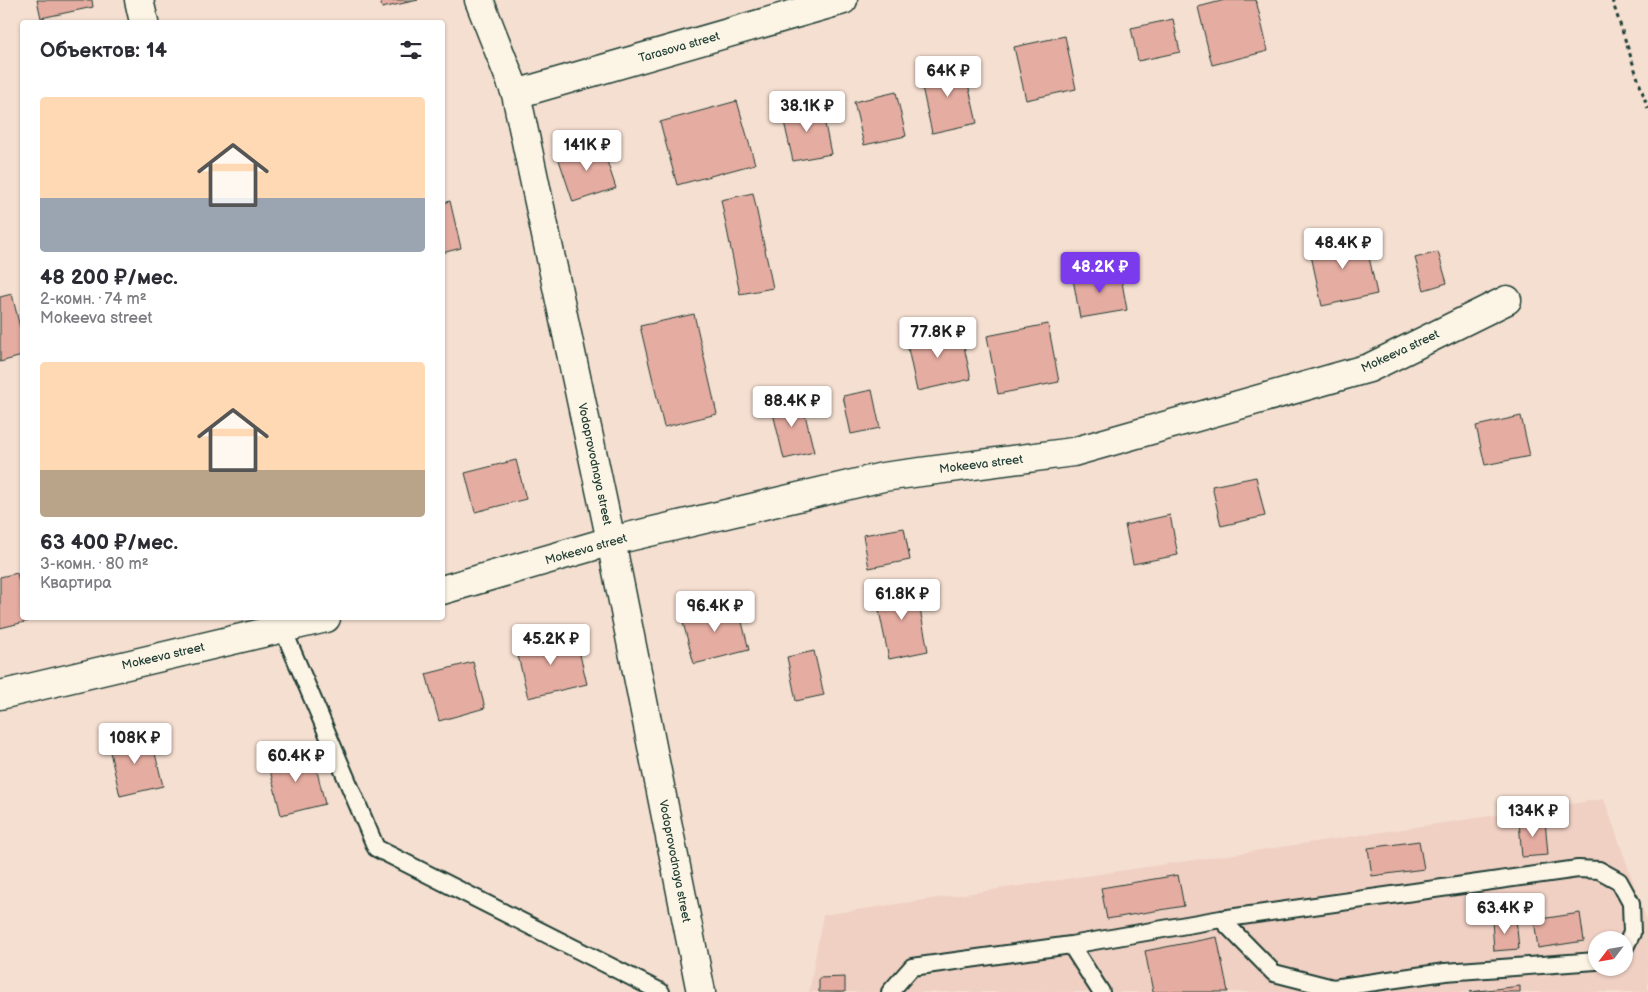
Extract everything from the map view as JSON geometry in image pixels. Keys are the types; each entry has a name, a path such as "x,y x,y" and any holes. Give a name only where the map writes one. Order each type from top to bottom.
{"street":[{"path":"139,0 144,20"},
{"name":"Vodoprovodnaya street","path":"479,0 516,94 611,541 701,992"},
{"name":"Tarasova street","path":"516,94 842,0"},
{"name":"Mokeeva street","path":"445,589 611,541 883,477 1073,452 1369,368 1507,300"},
{"name":"Mokeeva street","path":"0,695 281,622 304,620"}],"lane":[{"path":"281,622 376,848 661,992"},
{"path":"890,992 912,967 1071,945 1221,919 1578,869 1599,870 1619,881 1632,903 1632,931"},
{"path":"1221,919 1274,972 1333,988 1445,972 1588,962"},
{"path":"1071,945 1101,992"}],"path":[{"path":"1612,0 1648,109"}],"shaded area":[{"path":"1604,799 1648,924 1648,992 809,992 823,915"}],"building":[{"path":"37,0 92,0 93,7 41,18"},
{"path":"380,0 418,0 382,8"},
{"path":"1225,0 1256,0 1268,51 1212,65 1198,7"},
{"path":"1173,19 1180,52 1138,61 1131,28"},
{"path":"1065,36 1076,89 1026,100 1014,47"},
{"path":"963,62 977,123 932,133 919,73"},
{"path":"896,92 906,136 864,145 854,102"},
{"path":"737,101 755,164 677,185 660,122"},
{"path":"821,104 831,154 793,161 782,113"},
{"path":"601,143 616,188 573,202 558,157"},
{"path":"753,193 773,288 740,294 721,200"},
{"path":"450,201 461,248 445,252 445,202"},
{"path":"1364,234 1377,294 1322,306 1309,246"},
{"path":"1438,252 1447,283 1424,290 1415,258"},
{"path":"1120,271 1127,310 1080,318 1073,279"},
{"path":"12,294 20,328 20,357 0,362 0,297"},
{"path":"694,314 717,414 664,427 640,326"},
{"path":"1048,324 1059,382 998,394 987,336"},
{"path":"960,328 971,379 917,391 906,339"},
{"path":"872,390 880,428 851,434 843,396"},
{"path":"801,398 814,452 784,459 771,405"},
{"path":"1521,416 1530,456 1485,465 1476,426"},
{"path":"516,460 526,499 475,512 465,473"},
{"path":"1256,477 1265,516 1221,526 1212,486"},
{"path":"1170,515 1178,555 1133,564 1125,525"},
{"path":"904,528 910,560 869,568 863,535"},
{"path":"17,573 20,586 20,620 29,621 0,628 0,577"},
{"path":"915,583 928,651 889,659 875,591"},
{"path":"737,602 749,650 694,664 681,615"},
{"path":"575,634 587,684 528,698 516,647"},
{"path":"814,651 824,695 796,701 787,657"},
{"path":"473,662 485,708 439,721 426,674"},
{"path":"150,733 163,786 120,796 108,743"},
{"path":"312,751 325,804 281,815 268,762"},
{"path":"1545,820 1548,855 1522,857 1519,822"},
{"path":"1419,841 1424,869 1372,876 1368,848"},
{"path":"1178,875 1184,906 1107,919 1101,888"},
{"path":"1580,913 1584,941 1538,948 1534,920"},
{"path":"1516,918 1519,949 1494,951 1492,920"},
{"path":"1217,937 1228,992 1153,992 1145,951"},
{"path":"845,977 845,992 819,992 819,978"},
{"path":"1520,986 1520,992 1470,992"}]}
